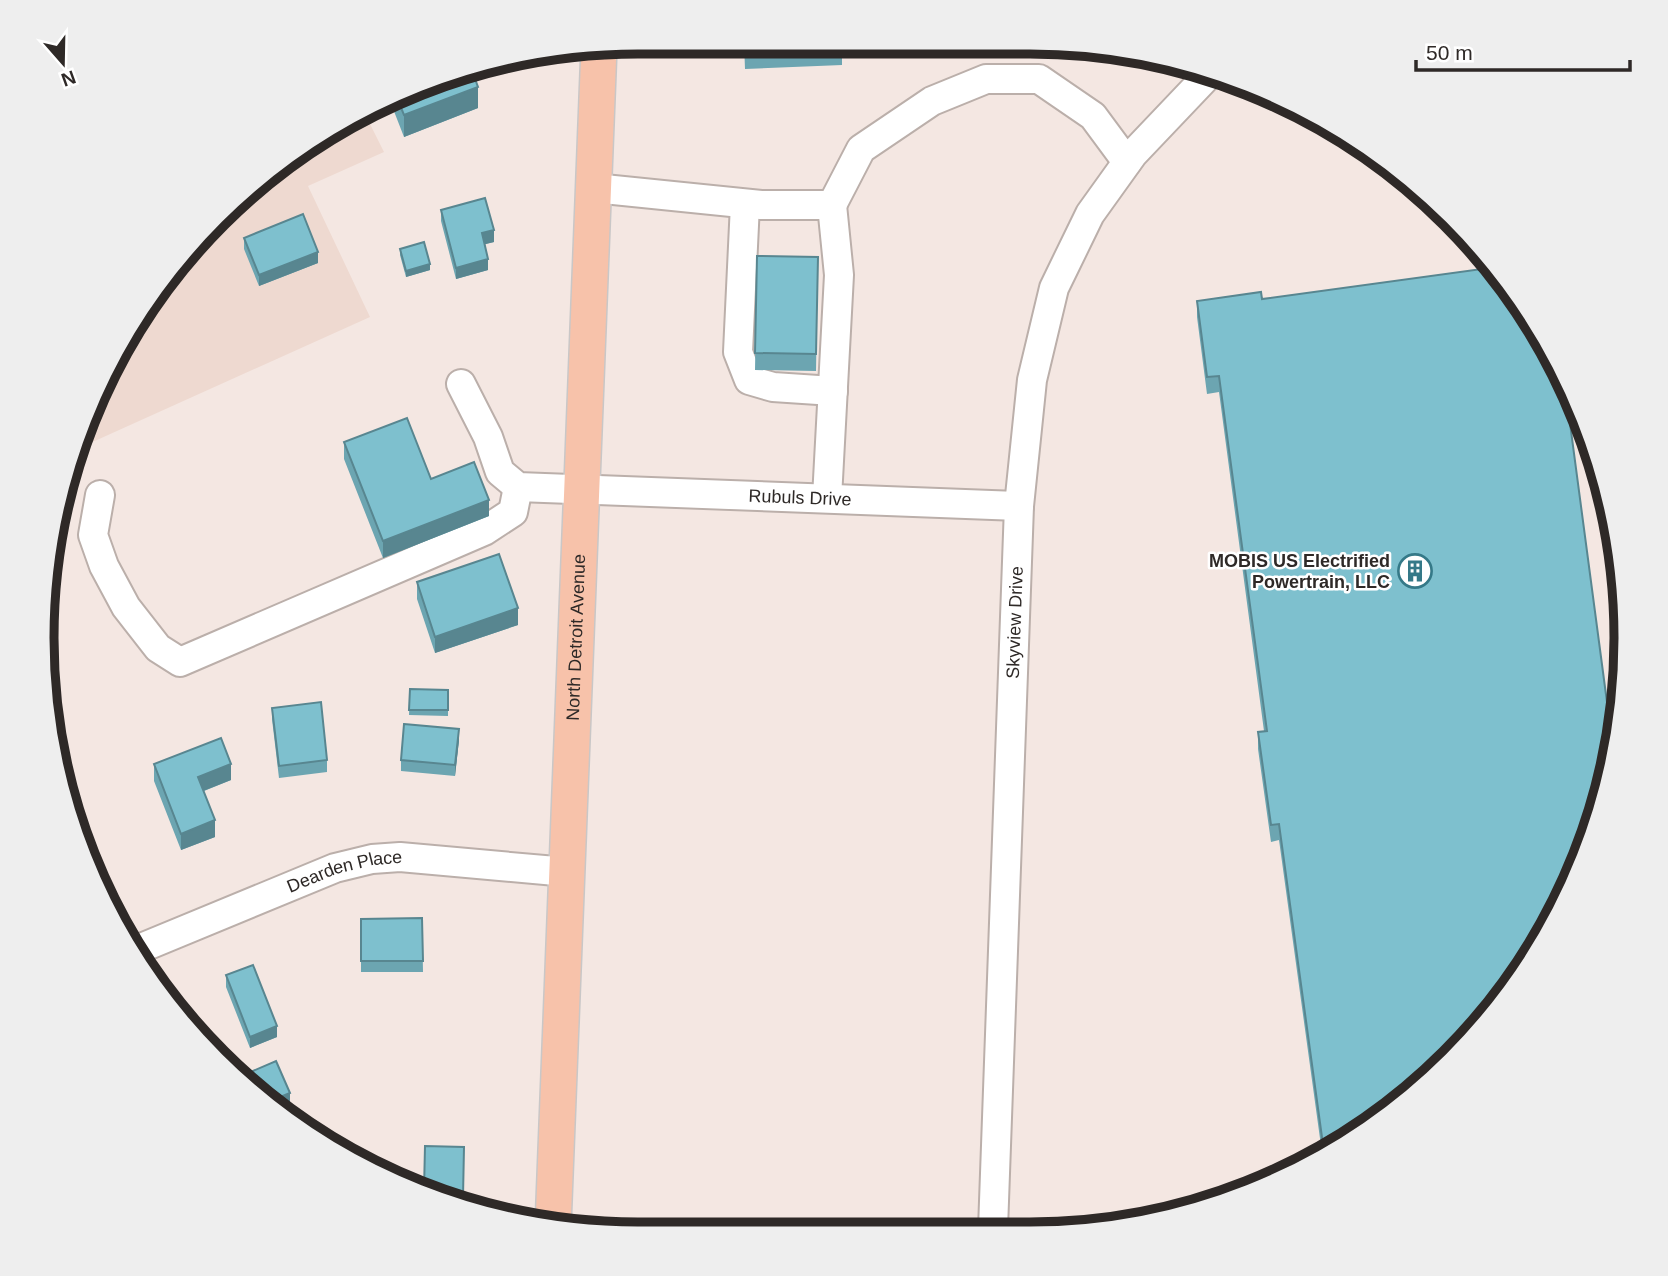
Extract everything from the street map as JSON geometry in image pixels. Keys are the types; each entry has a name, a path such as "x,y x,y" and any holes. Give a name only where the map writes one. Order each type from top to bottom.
{"main road":[{"name":"North Detroit Avenue","path":"553,1216 599,55"}],"street":[{"path":"827,498 839,275 832,205 862,149 932,101 986,79 1039,79 1093,116 1127,162"},
{"name":"Skyview Drive","path":"993,1222 1019,506 1032,380 1054,288 1090,214 1127,162 1203,81"},
{"path":"594,188 745,204 832,205"},
{"path":"745,204 738,352 749,380 773,387 833,391"},
{"path":"100,495 93,535 104,566 126,607 158,648 180,662 484,531 513,512 518,488 500,472 488,437 461,384"},
{"name":"Rubuls Drive","path":"518,488 582,488 1019,506"},
{"name":"Dearden Place","path":"143,947 335,869 372,859 400,858 567,872"}],"shaded area":[{"path":"368,120 384,152 308,186 370,317 87,444 114,380 132,346 199,253 253,199 283,175 346,132"}],"building":[{"path":"475,78 478,87 404,115 400,105"},
{"path":"485,198 494,230 482,233 488,259 456,268 441,210"},
{"path":"303,214 318,252 259,275 244,238"},
{"path":"424,242 430,264 406,271 400,249"},
{"path":"757,256 818,257 816,354 755,353"},
{"name":"MOBIS US Electrified Powertrain, LLC","path":"1482,269 1536,346 1569,415 1609,716 1603,752 1583,826 1554,896 1515,962 1469,1023 1443,1051 1385,1101 1323,1143 1279,824 1271,825 1258,732 1267,731 1219,376 1207,377 1197,301 1261,292 1262,299"},
{"path":"407,418 431,479 474,462 489,500 383,541 344,442"},
{"path":"499,554 518,608 435,637 417,582"},
{"path":"410,689 448,690 448,710 409,710"},
{"path":"321,702 327,760 279,766 272,708"},
{"path":"404,724 459,729 455,765 401,760"},
{"path":"221,738 231,764 198,777 215,820 181,834 154,764"},
{"path":"422,918 423,961 361,961 361,919"},
{"path":"253,965 277,1026 250,1037 226,975"},
{"path":"276,1061 290,1093 279,1098 249,1073"},
{"path":"425,1146 464,1147 463,1195 424,1181"}],"place":[{"name":"MOBIS US Electrified Powertrain, LLC","path":"1415,571"}]}
